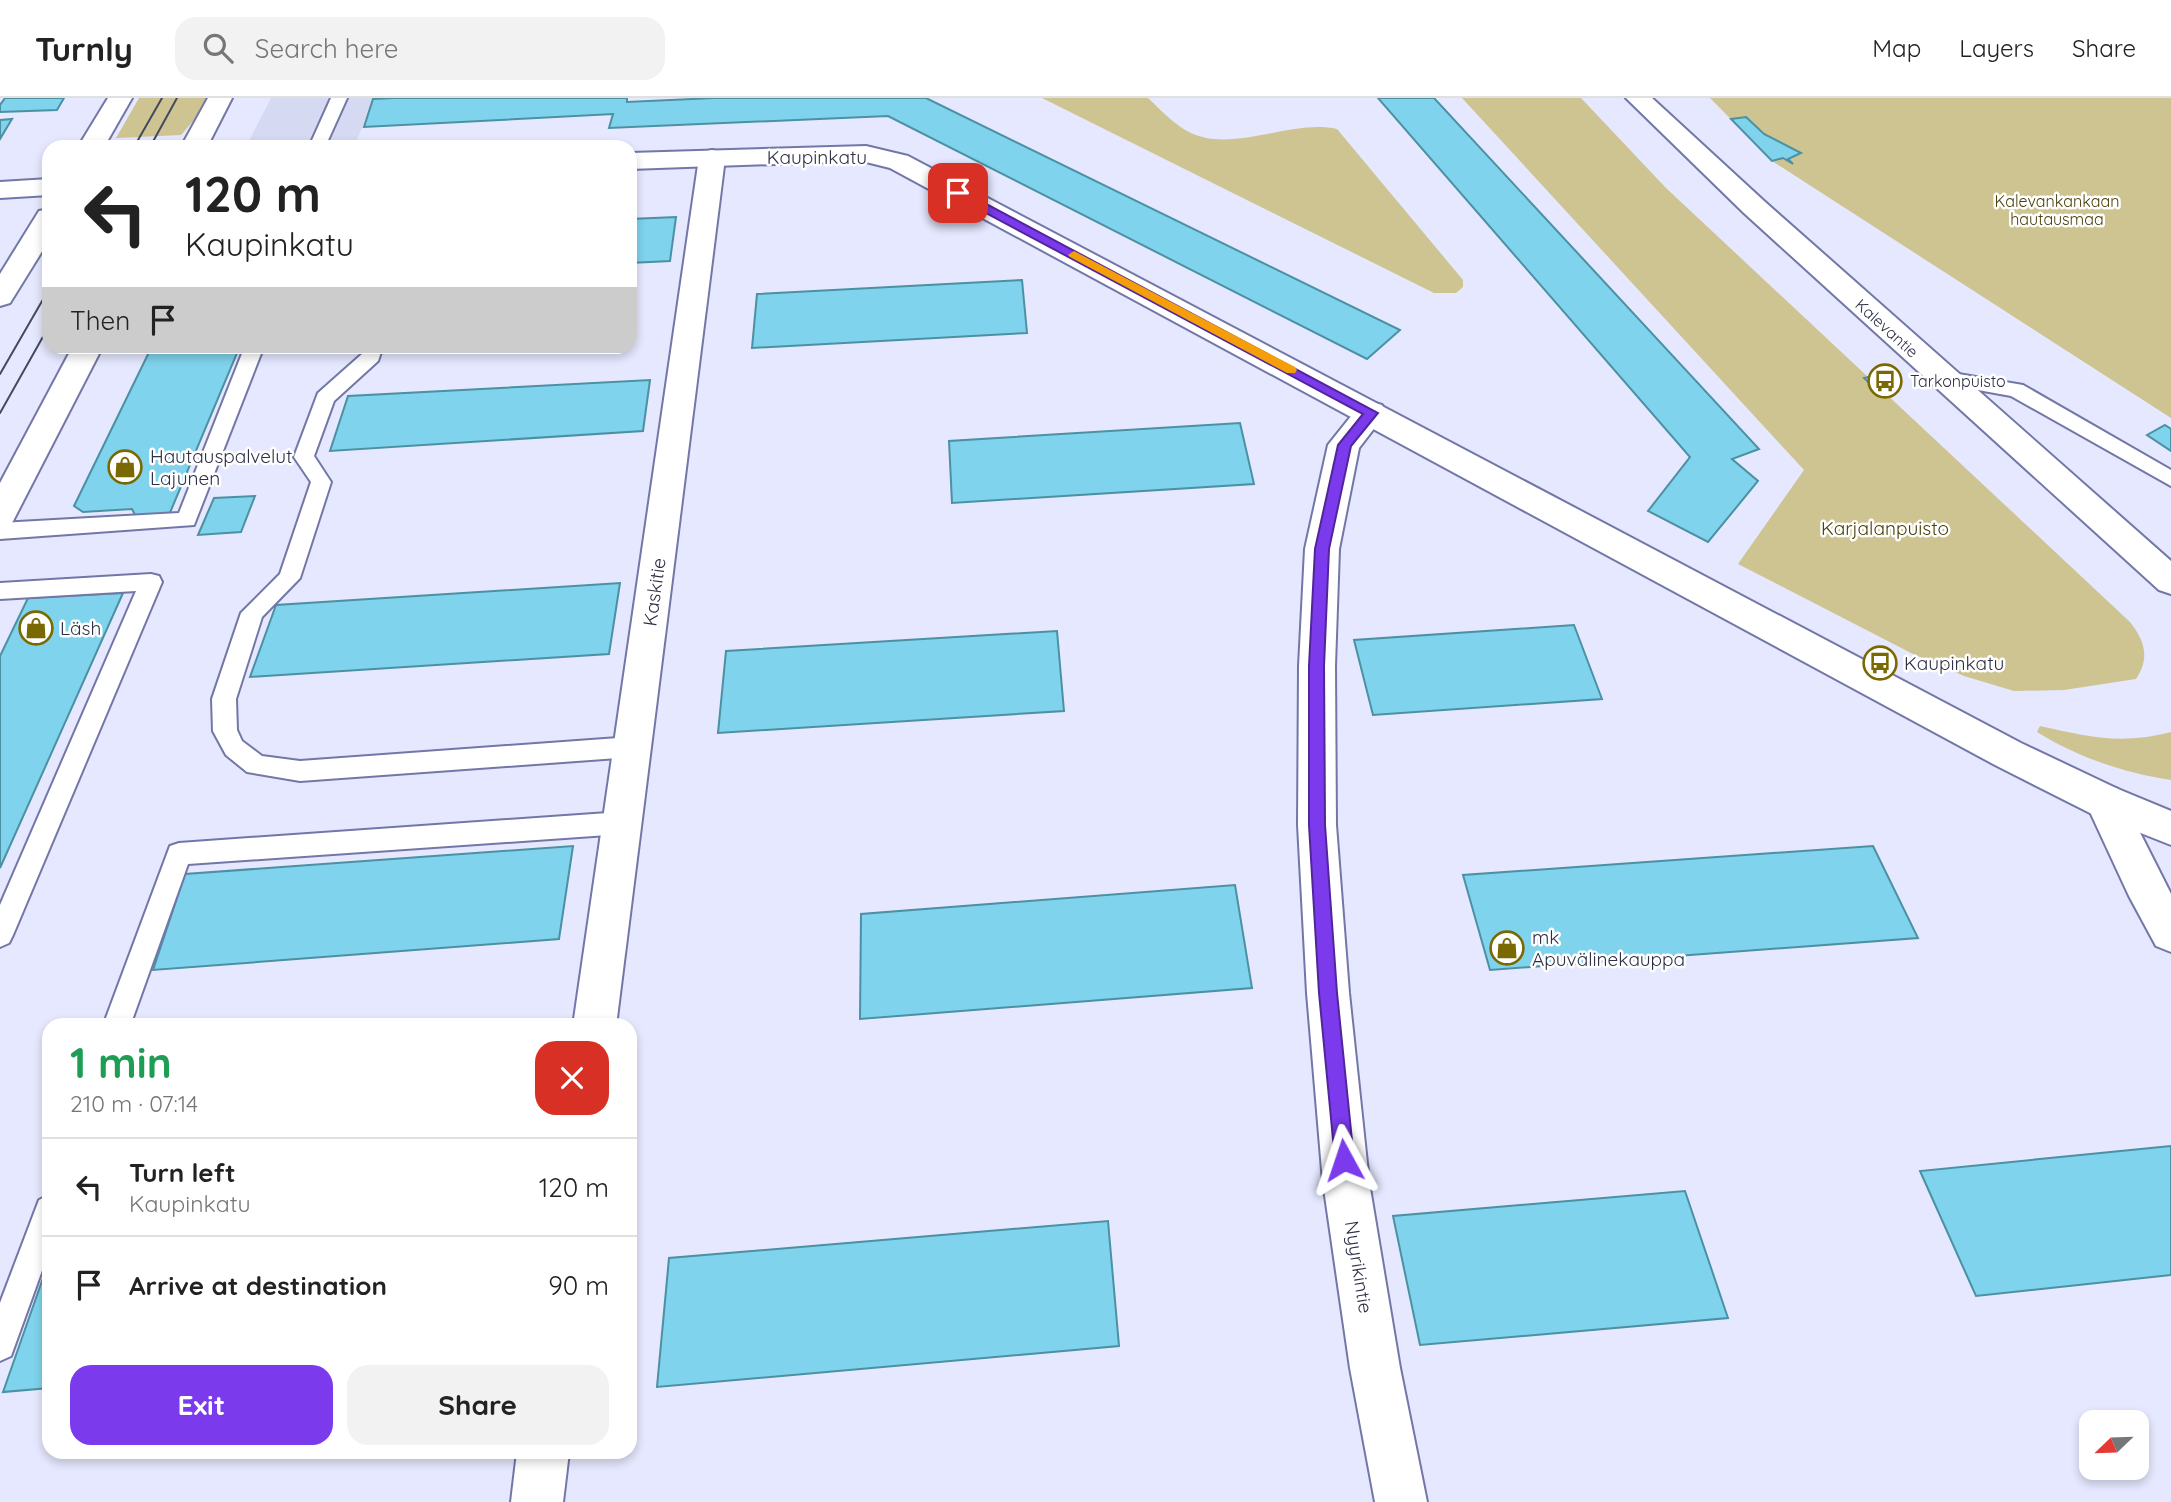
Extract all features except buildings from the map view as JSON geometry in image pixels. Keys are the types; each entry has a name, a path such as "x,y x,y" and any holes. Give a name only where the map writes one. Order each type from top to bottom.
{"street":[{"path":"95,140 120,98"},
{"path":"198,140 220,98"},
{"name":"Kalevantie","path":"1638,98 1941,377 2171,581"},
{"name":"Kaupinkatu","path":"637,162 866,154 899,162 1881,687 2104,801 2171,828"},
{"name":"Kaskitie","path":"595,1018 712,158"},
{"path":"0,190 42,187"},
{"path":"0,297 42,228"},
{"path":"0,514 84,354"},
{"name":"Nyyrikintie","path":"1371,413 1344,445 1322,549 1317,666 1317,825 1328,993 1346,1182 1375,1368 1401,1502"},
{"name":"Kaupinkatu","path":"2104,801 2171,799"},
{"path":"2104,801 2143,883 2171,933"},
{"path":"537,1502 542,1459"}],"lane":[{"path":"320,140 339,98"},
{"path":"0,531 187,520 252,354"},
{"path":"372,354 371,358 325,398 304,457 321,482 289,578 252,613 224,699 225,731 234,748 256,765 300,771 632,747"},
{"path":"1941,377 2015,390 2171,479"},
{"path":"0,591 151,582 0,936"},
{"path":"119,1018 178,853 622,824"},
{"path":"0,1345 42,1236"}],"shaded area":[{"path":"271,98 374,98 357,140 250,140"}],"green space":[{"path":"139,98 208,98 200,113 181,135 116,138"},
{"path":"1042,98 1148,98 1179,126 1207,138 1244,138 1301,128 1337,129 1463,280 1463,287 1456,293 1434,293"},
{"name":"Karjalanpuisto","path":"1462,98 1581,98 1666,188 2130,622 2144,650 2143,664 2136,679 2064,690 2014,691 1964,676 1913,654 1738,564 1804,470"},
{"name":"Kalevankankaan hautausmaa","path":"1710,98 2171,98 2171,418 1772,161"},
{"path":"2040,726 2120,739 2171,732 2171,780 2118,768 2085,756 2037,732"}],"tram line":[{"path":"138,140 162,98"},
{"path":"154,140 177,98"},
{"path":"0,374 42,301"},
{"path":"0,413 42,338"}],"slow traffic":[{"path":"1074,255 1291,370"}],"place":[{"name":"Tarkonpuisto","path":"1885,381"},
{"name":"Hautauspalvelut Lajunen","path":"125,467"},
{"name":"Läsh","path":"36,628"},
{"name":"Kaupinkatu","path":"1880,663"},
{"name":"mk Apuvälinekauppa","path":"1507,948"}],"route":[{"path":"958,193 1371,413 1344,445 1322,549 1317,666 1317,825 1328,993 1344,1160"}]}
